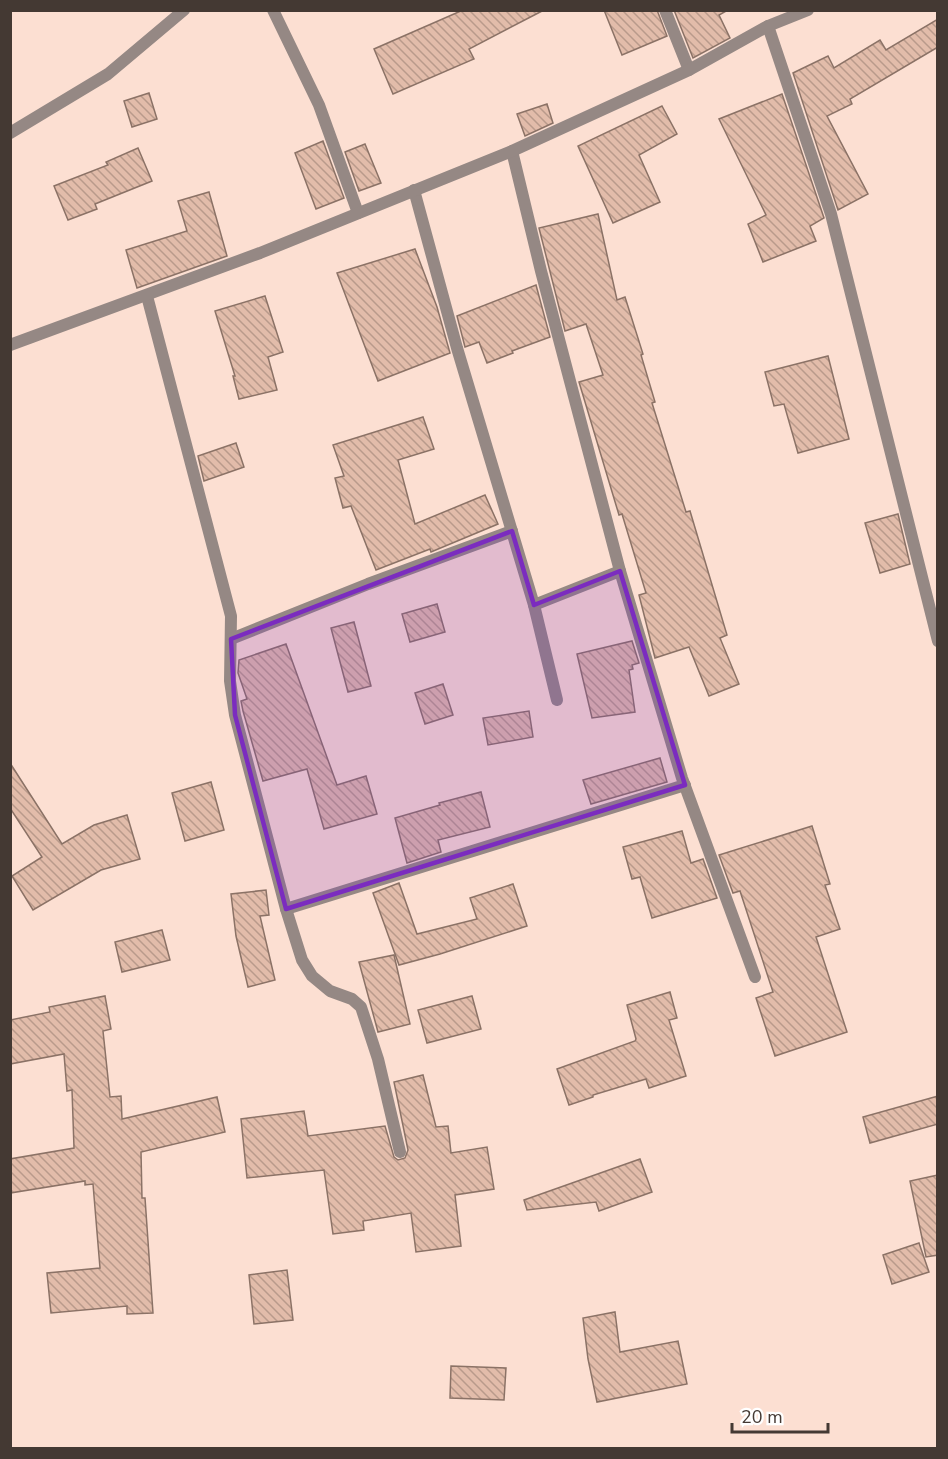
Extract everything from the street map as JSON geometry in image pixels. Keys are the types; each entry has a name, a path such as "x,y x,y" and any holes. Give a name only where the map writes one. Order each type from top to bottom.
{"street":[{"path":"10,133 108,74 183,10"},
{"path":"273,10 319,105 358,213"},
{"path":"665,10 690,70"},
{"path":"10,345 147,296 512,151 690,70 768,26 808,10"},
{"path":"768,26 831,214 938,641"},
{"path":"512,151 620,571 685,785 755,977"},
{"path":"414,190 457,348 534,605 557,700"},
{"path":"147,296 231,616 230,681 236,715 286,909 302,960 312,976 330,991 352,999 361,1006 378,1059 400,1152"},
{"path":"231,639 368,584 512,531"},
{"path":"534,605 620,571"},
{"path":"286,909 685,785"}],"highlighted area":[{"path":"512,531 534,605 620,571 685,785 286,909 235,715 231,639"}],"building":[{"path":"463,10 544,10 469,49 474,59 393,94 374,49"},
{"path":"604,10 657,10 667,36 622,55"},
{"path":"674,10 728,10 719,15 730,38 693,58"},
{"path":"938,19 938,47 850,99 852,104 827,116 868,194 838,210 793,73 828,56 834,68 880,40 886,50"},
{"path":"149,93 157,119 132,127 124,101"},
{"path":"782,94 824,218 810,226 816,241 763,262 748,224 766,215 719,119"},
{"path":"547,104 553,123 525,136 517,114"},
{"path":"662,106 677,134 639,155 660,202 613,223 578,146"},
{"path":"323,141 344,198 316,209 295,153"},
{"path":"365,144 381,183 359,191 345,152"},
{"path":"138,148 152,181 95,204 97,209 68,220 54,186 108,165 106,162"},
{"path":"209,192 227,256 137,288 126,250 187,231 178,201"},
{"path":"598,214 617,300 625,297 643,354 641,355 655,402 652,403 686,512 690,511 727,635 720,638 739,684 709,696 689,647 655,658 639,595 646,593 622,514 619,515 579,382 603,375 586,324 565,331 539,228"},
{"path":"415,249 437,307 450,353 378,381 337,273"},
{"path":"536,285 550,337 487,363 479,342 465,347 457,316"},
{"path":"265,296 283,352 268,357 277,390 239,399 233,376 235,376 215,311"},
{"path":"828,356 849,439 798,453 784,404 774,406 765,372"},
{"path":"423,417 434,449 398,460 415,524 485,495 498,524 431,552 430,549 376,570 351,506 343,508 335,478 344,476 333,445"},
{"path":"236,443 244,467 204,481 198,456"},
{"path":"898,514 910,564 880,573 865,523"},
{"path":"437,604 445,632 410,642 402,614"},
{"path":"354,622 371,686 348,692 331,628"},
{"path":"632,641 639,663 632,665 633,669 629,670 635,712 592,718 577,654"},
{"path":"286,644 337,785 366,776 377,814 324,829 307,769 263,781 241,701 247,699 238,673 239,660"},
{"path":"443,684 453,715 425,724 415,693"},
{"path":"529,711 533,737 488,745 483,718"},
{"path":"660,758 667,782 591,804 583,780"},
{"path":"10,763 62,844 94,825 127,815 140,859 101,870 33,910 12,876 42,857 10,808"},
{"path":"211,782 224,830 185,841 172,793"},
{"path":"481,792 490,827 438,840 441,852 407,863 395,818"},
{"path":"812,826 830,884 825,885 840,929 816,937 847,1032 775,1056 756,998 773,992 740,891 733,893 719,855"},
{"path":"682,831 691,863 703,859 717,898 652,918 640,877 632,879 623,847"},
{"path":"399,883 417,934 477,919 470,898 513,884 527,926 399,965 373,893"},
{"path":"266,890 269,915 260,916 275,980 248,987 236,936 231,894"},
{"path":"162,930 170,960 122,972 115,942"},
{"path":"394,955 410,1024 378,1032 359,962"},
{"path":"670,992 677,1018 669,1020 686,1076 649,1088 646,1079 569,1105 557,1069 635,1041 627,1005"},
{"path":"105,996 111,1029 103,1031 110,1097 121,1096 122,1119 217,1097 225,1132 141,1152 142,1198 145,1198 153,1313 127,1314 127,1306 51,1313 47,1273 100,1268 93,1184 85,1185 85,1181 10,1193 10,1159 74,1148 72,1090 67,1091 64,1054 10,1064 10,1020 50,1012 49,1007"},
{"path":"472,996 481,1029 427,1043 418,1010"},
{"path":"423,1075 436,1127 448,1126 451,1153 487,1147 494,1189 455,1195 461,1246 416,1252 411,1213 363,1221 364,1230 333,1234 324,1170 247,1178 241,1119 304,1111 308,1136 385,1126 394,1157 398,1160 405,1158 408,1150 394,1082"},
{"path":"938,1096 938,1124 870,1143 863,1117"},
{"path":"640,1159 652,1192 599,1211 596,1202 527,1210 524,1200"},
{"path":"938,1175 938,1255 926,1257 910,1181"},
{"path":"919,1243 929,1272 892,1284 883,1255"},
{"path":"287,1270 293,1320 254,1324 249,1275"},
{"path":"615,1312 620,1352 678,1341 687,1384 597,1402 588,1359 583,1318"},
{"path":"451,1366 506,1368 504,1400 450,1398"}]}
